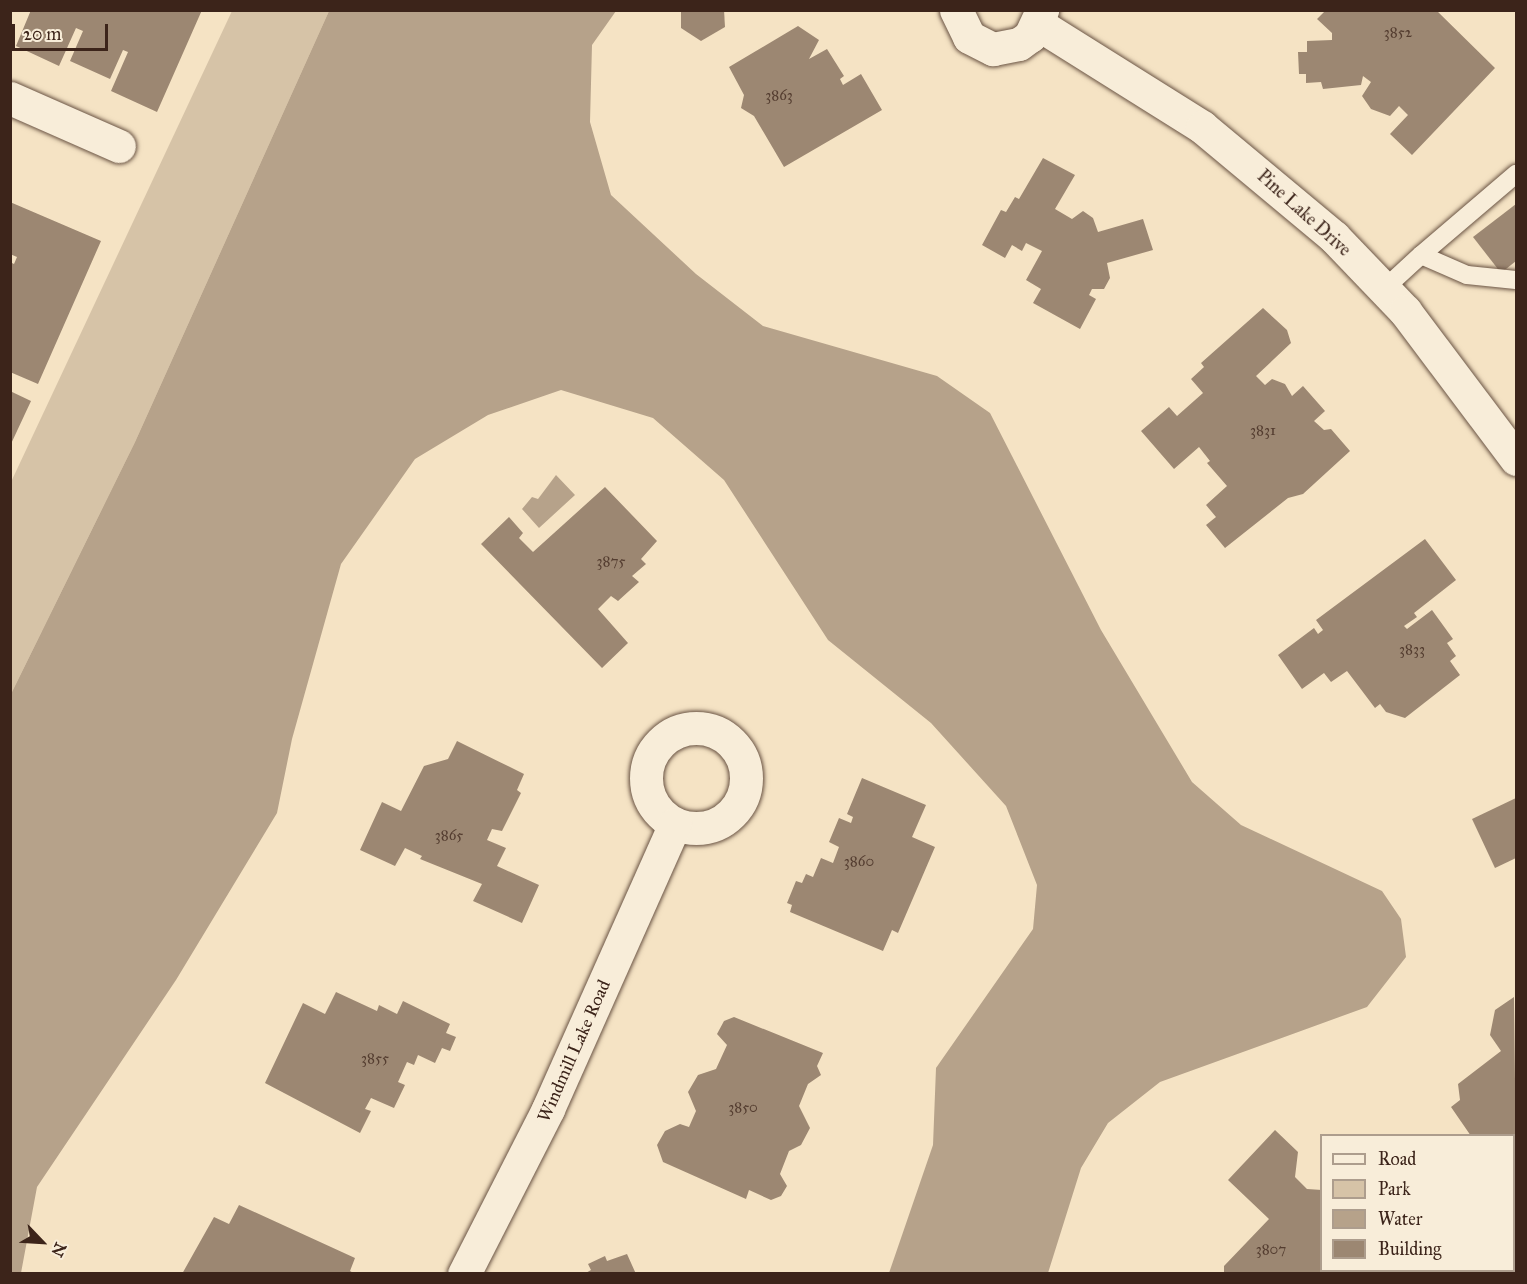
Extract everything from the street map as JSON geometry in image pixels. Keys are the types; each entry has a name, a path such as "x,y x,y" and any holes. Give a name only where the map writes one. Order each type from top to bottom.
{"street":[{"name":"Pine Lake Drive","path":"956,10 969,37 993,49 1019,44 1040,17 1202,127 1334,237 1384,289 1512,443"},
{"path":"10,98 119,146"},
{"name":"Windmill Lake Road","path":"464,1274 548,1109 675,824"}],"lane":[{"path":"1384,289 1516,174"},
{"path":"1421,255 1467,275 1516,280"}],"green space":[{"path":"232,11 329,11 135,442 11,694 11,482"}],"water":[{"path":"329,11 616,11 592,45 590,122 611,195 696,274 763,326 937,376 990,413 1101,630 1192,782 1241,825 1382,891 1401,919 1406,957 1367,1007 1160,1082 1108,1123 1081,1168 1048,1273 889,1273 933,1145 936,1068 1033,929 1037,885 1006,806 931,723 828,640 724,480 653,418 561,390 488,415 415,459 341,564 292,739 277,813 176,980 37,1187 21,1273 11,1273 11,694 135,442"},
{"path":"556,475 575,495 539,528 522,509 532,497 538,499"}],"building":[{"path":"31,10 202,10 157,112 111,91 128,52 123,50 110,79 70,61 83,31 76,28 59,66 16,46"},
{"path":"681,10 724,10 725,27 701,41 681,28"},
{"path":"1326,10 1436,10 1495,68 1412,155 1390,134 1408,115 1399,106 1390,116 1371,109 1362,96 1371,82 1363,76 1361,85 1323,89 1321,82 1306,83 1306,74 1299,74 1298,52 1307,52 1307,41 1332,40 1332,33 1317,19"},
{"path":"798,26 819,40 809,59 827,49 844,76 840,79 843,85 861,74 882,110 784,167 754,116 741,108 744,95 729,67"},
{"path":"1043,158 1075,175 1055,209 1072,219 1083,211 1093,218 1098,232 1143,219 1153,250 1107,263 1110,278 1104,289 1092,289 1089,295 1096,299 1080,329 1033,303 1041,289 1026,280 1042,251 1026,243 1022,251 1012,245 1005,258 982,245 1001,210 1006,212 1015,197 1019,199"},
{"path":"10,202 101,241 38,384 10,372 10,262 14,264 17,257 10,254"},
{"path":"1516,204 1516,261 1501,273 1473,237"},
{"path":"1263,308 1287,330 1291,343 1256,376 1265,385 1272,379 1285,384 1292,396 1303,386 1325,411 1314,421 1324,430 1331,429 1350,451 1303,494 1288,498 1225,548 1206,525 1216,517 1206,505 1227,486 1207,463 1210,461 1199,447 1174,469 1141,431 1169,407 1177,416 1203,393 1191,379 1204,367 1201,363"},
{"path":"10,391 31,401 10,446"},
{"path":"605,487 657,541 641,559 646,564 632,576 639,582 618,601 611,596 598,609 628,643 602,668 481,544 509,517 523,533 519,538 533,552"},
{"path":"1425,539 1456,580 1414,613 1417,617 1404,626 1407,629 1432,610 1453,639 1447,643 1456,656 1450,661 1460,675 1405,718 1386,712 1380,704 1375,708 1347,671 1331,682 1324,673 1302,689 1278,655 1314,628 1318,634 1323,630 1316,620"},
{"path":"457,741 524,774 517,790 521,793 502,831 492,829 487,840 506,848 497,866 539,885 522,923 473,901 482,884 420,859 422,856 405,848 395,866 360,850 382,802 401,811 424,766 448,759"},
{"path":"862,778 926,805 912,837 935,847 898,933 892,930 883,951 790,912 792,905 787,903 796,881 802,883 806,874 813,877 821,858 833,863 839,847 829,842 839,818 851,823 853,817 847,814"},
{"path":"1516,798 1516,858 1495,868 1472,819"},
{"path":"336,992 377,1011 379,1005 397,1014 403,1001 450,1024 446,1033 456,1037 450,1051 442,1048 435,1063 418,1055 414,1065 407,1062 398,1082 405,1085 394,1108 371,1098 365,1109 371,1111 360,1133 265,1083 303,1003 325,1014"},
{"path":"1514,997 1516,1163 1515,1164 1515,1134 1470,1134 1451,1107 1460,1100 1458,1084 1501,1051 1490,1035 1495,1010"},
{"path":"734,1017 823,1053 817,1066 821,1075 808,1084 799,1106 810,1128 801,1145 789,1151 780,1174 787,1186 781,1196 771,1200 749,1190 746,1199 663,1162 657,1145 665,1131 680,1124 689,1127 696,1111 688,1092 698,1075 716,1069 727,1045 717,1034 724,1021"},
{"path":"1275,1130 1298,1152 1295,1177 1307,1189 1320,1190 1320,1272 1351,1272 1350,1274 1224,1274 1224,1266 1269,1219 1228,1180"},
{"path":"239,1205 355,1258 350,1271 355,1274 182,1274 214,1217 229,1224"},
{"path":"627,1254 636,1274 584,1274 591,1270 588,1264 605,1256 607,1261"}]}
